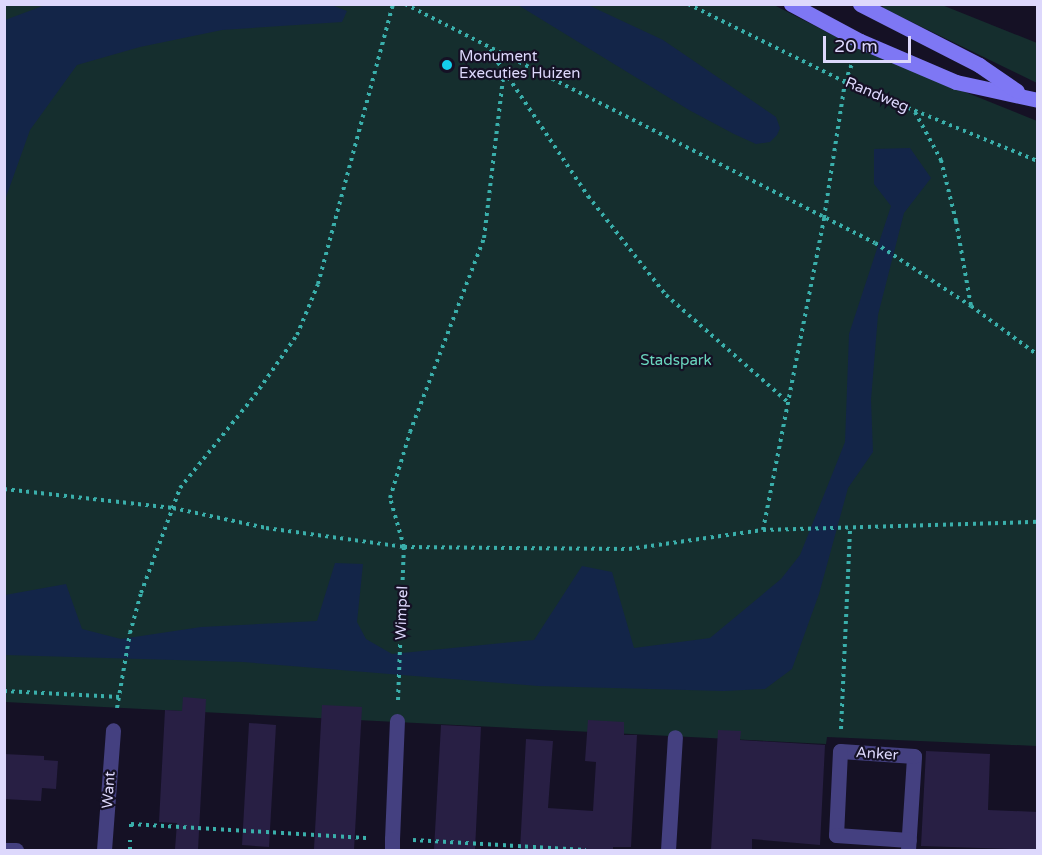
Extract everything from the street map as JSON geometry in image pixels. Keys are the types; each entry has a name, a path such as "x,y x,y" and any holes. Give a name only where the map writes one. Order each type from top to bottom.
{"main road":[{"path":"791,4 860,41 956,82 1031,98"},
{"path":"860,4 979,65 1031,98"}],"street":[{"path":"392,845 397,721"},
{"name":"Want","path":"104,850 113,730"},
{"path":"668,850 675,737"},
{"name":"Anker","path":"840,751 914,756 908,845 836,836 840,751"},
{"path":"4,850 16,850"}],"path":[{"path":"113,730 130,633 141,592 180,488 255,395 297,335 318,284 393,4"},
{"path":"405,4 876,243 971,306 1038,355"},
{"name":"Randweg","path":"688,4 845,82 1038,161"},
{"path":"763,530 824,218 845,82 860,41"},
{"path":"488,48 588,196 666,295 788,402"},
{"name":"Wimpel","path":"399,680 404,547 390,498 410,432 484,238 504,71"},
{"path":"914,111 941,160 956,221 971,306"},
{"path":"4,489 173,508 266,528 404,547 629,549 763,530 1038,522"},
{"path":"840,751 849,529"},
{"path":"4,691 120,696"},
{"path":"130,850 131,824 392,845 586,850"}],"green space":[{"name":"Stadspark","path":"4,5 774,5 868,53 1037,121 1037,746 827,737 826,744 5,702"},
{"path":"883,5 942,5 1037,43 1037,83 883,8"}],"water":[{"path":"48,4 329,4 347,11 342,22 222,30 140,47 77,65 30,130 5,200 5,20"},
{"path":"518,5 588,5 663,40 776,117 780,128 777,135 770,142 756,144 734,134 689,110"},
{"path":"910,148 931,178 904,213 878,315 871,400 873,452 848,488 819,594 792,669 765,689 724,691 538,686 243,662 5,655 5,595 66,584 82,629 121,639 201,627 317,621 335,563 363,564 357,622 366,639 392,654 534,640 582,566 612,572 634,648 710,638 781,579 800,555 845,442 849,334 891,206 874,184 874,149"}],"building":[{"path":"183,697 206,699 198,850 175,849 177,823 159,822 165,710 182,711"},
{"path":"322,705 362,707 354,850 314,849"},
{"path":"588,720 624,722 624,735 637,735 631,847 613,847 613,850 520,850 526,739 553,741 548,808 593,811 596,762 585,761"},
{"path":"249,723 276,725 269,847 242,845"},
{"path":"441,725 481,727 475,850 434,850"},
{"path":"718,730 741,731 740,740 825,745 820,845 752,839 752,850 711,850"},
{"path":"926,751 990,754 988,810 1038,812 1038,850 921,846"},
{"path":"4,754 44,756 44,760 58,761 56,789 42,788 41,801 4,799"}],"place":[{"name":"Monument Executies Huizen","path":"447,65"}]}
